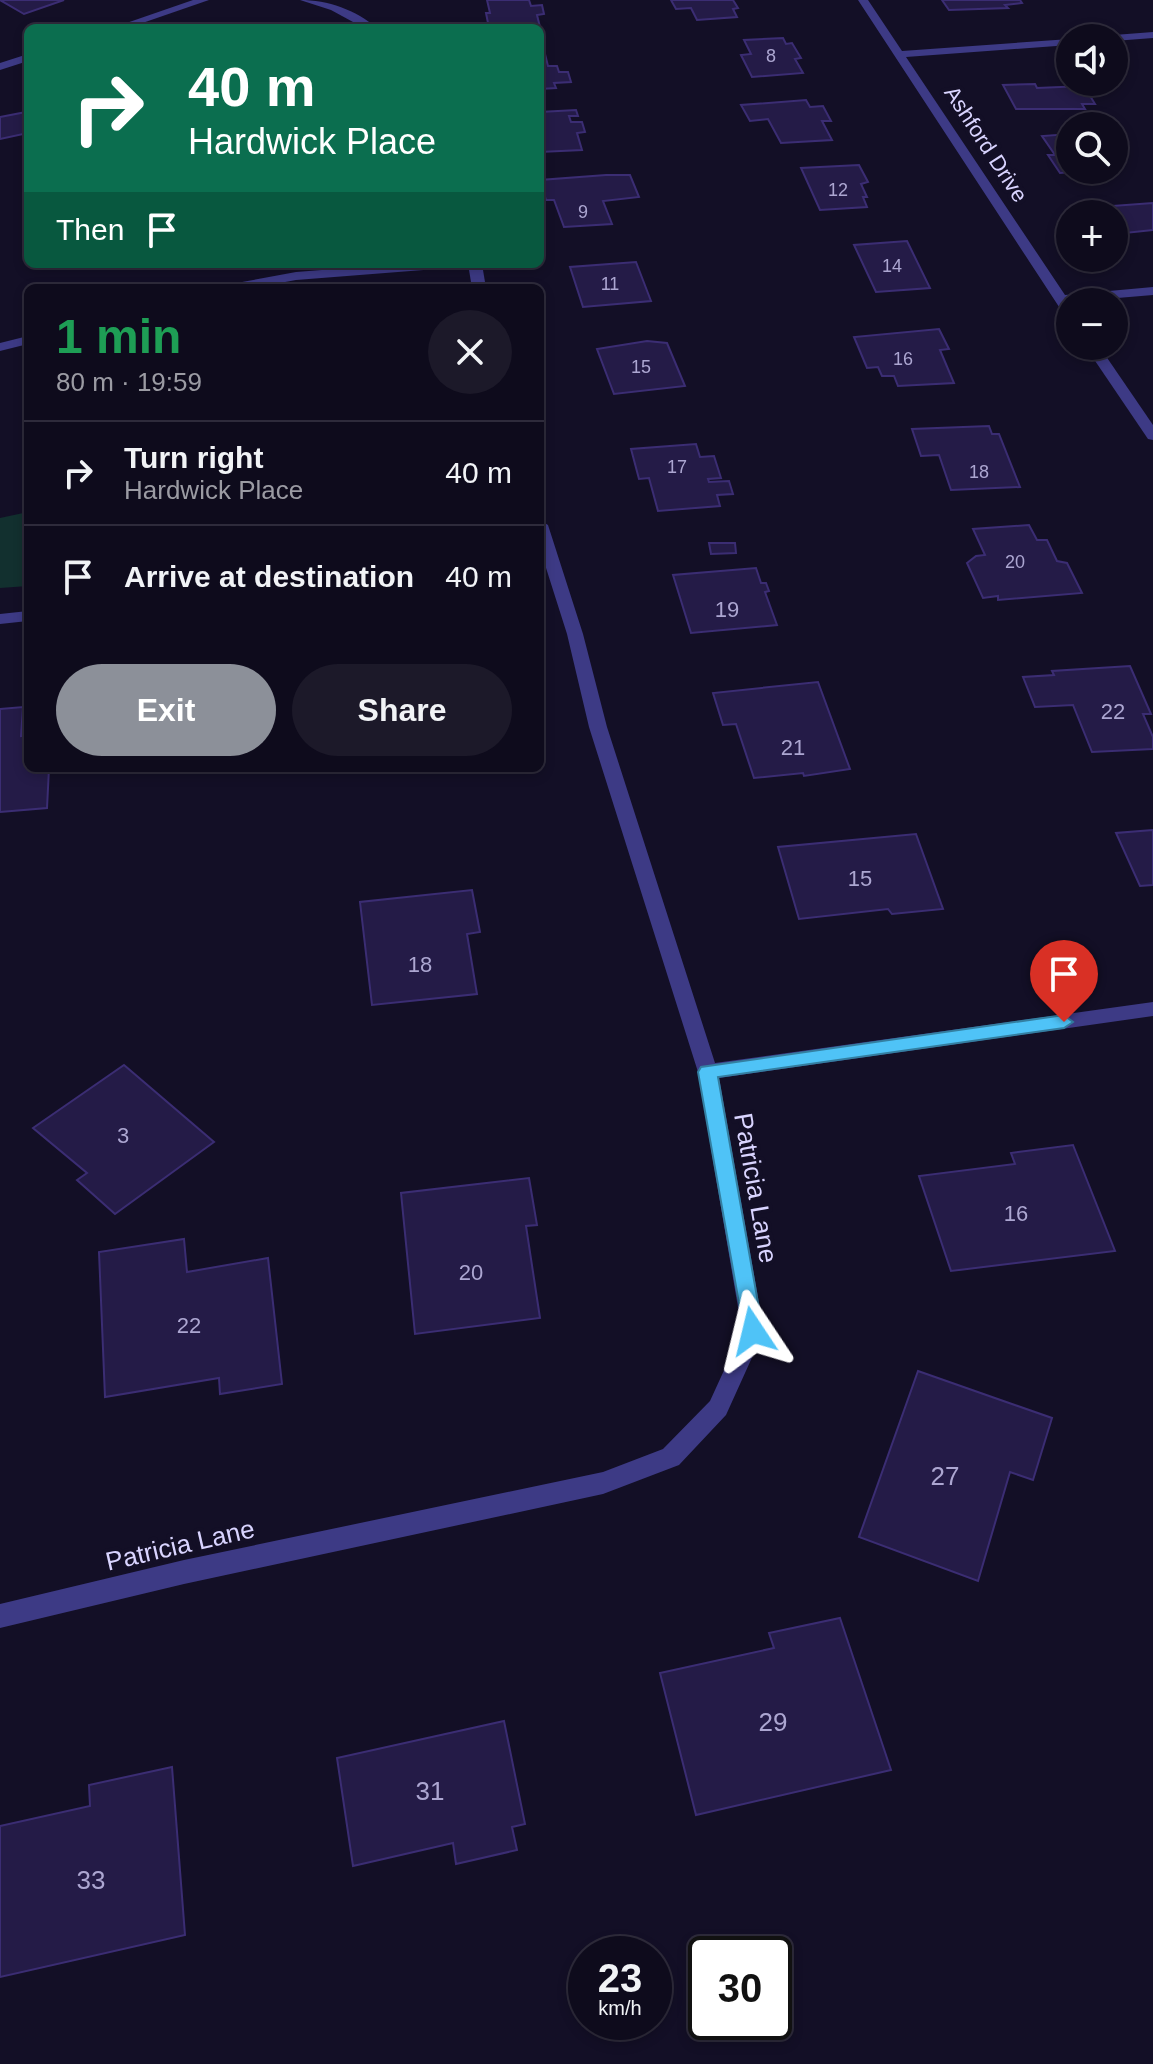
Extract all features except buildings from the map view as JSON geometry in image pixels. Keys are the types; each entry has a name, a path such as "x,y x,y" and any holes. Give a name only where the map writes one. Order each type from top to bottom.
{"street":[{"path":"129,24 204,0"},
{"path":"305,0 335,8 365,24"},
{"name":"Ashford Drive","path":"863,0 1056,291"},
{"path":"1128,37 1153,35"},
{"path":"901,54 1056,43"},
{"path":"0,67 24,58"},
{"path":"253,284 296,276 398,268"},
{"path":"1128,293 1153,291"},
{"path":"0,347 24,341"},
{"path":"1101,360 1153,436"},
{"name":"Patricia Lane","path":"0,1616 184,1572 603,1483 671,1457 718,1408 753,1331 708,1072 598,727 575,634 547,575 544,554"},
{"path":"0,619 24,616"},
{"path":"708,1072 1153,1009"}],"green space":[{"path":"24,513 24,586 0,588 0,518"}],"route":[{"path":"753,1331 708,1072 1064,1022"}]}
